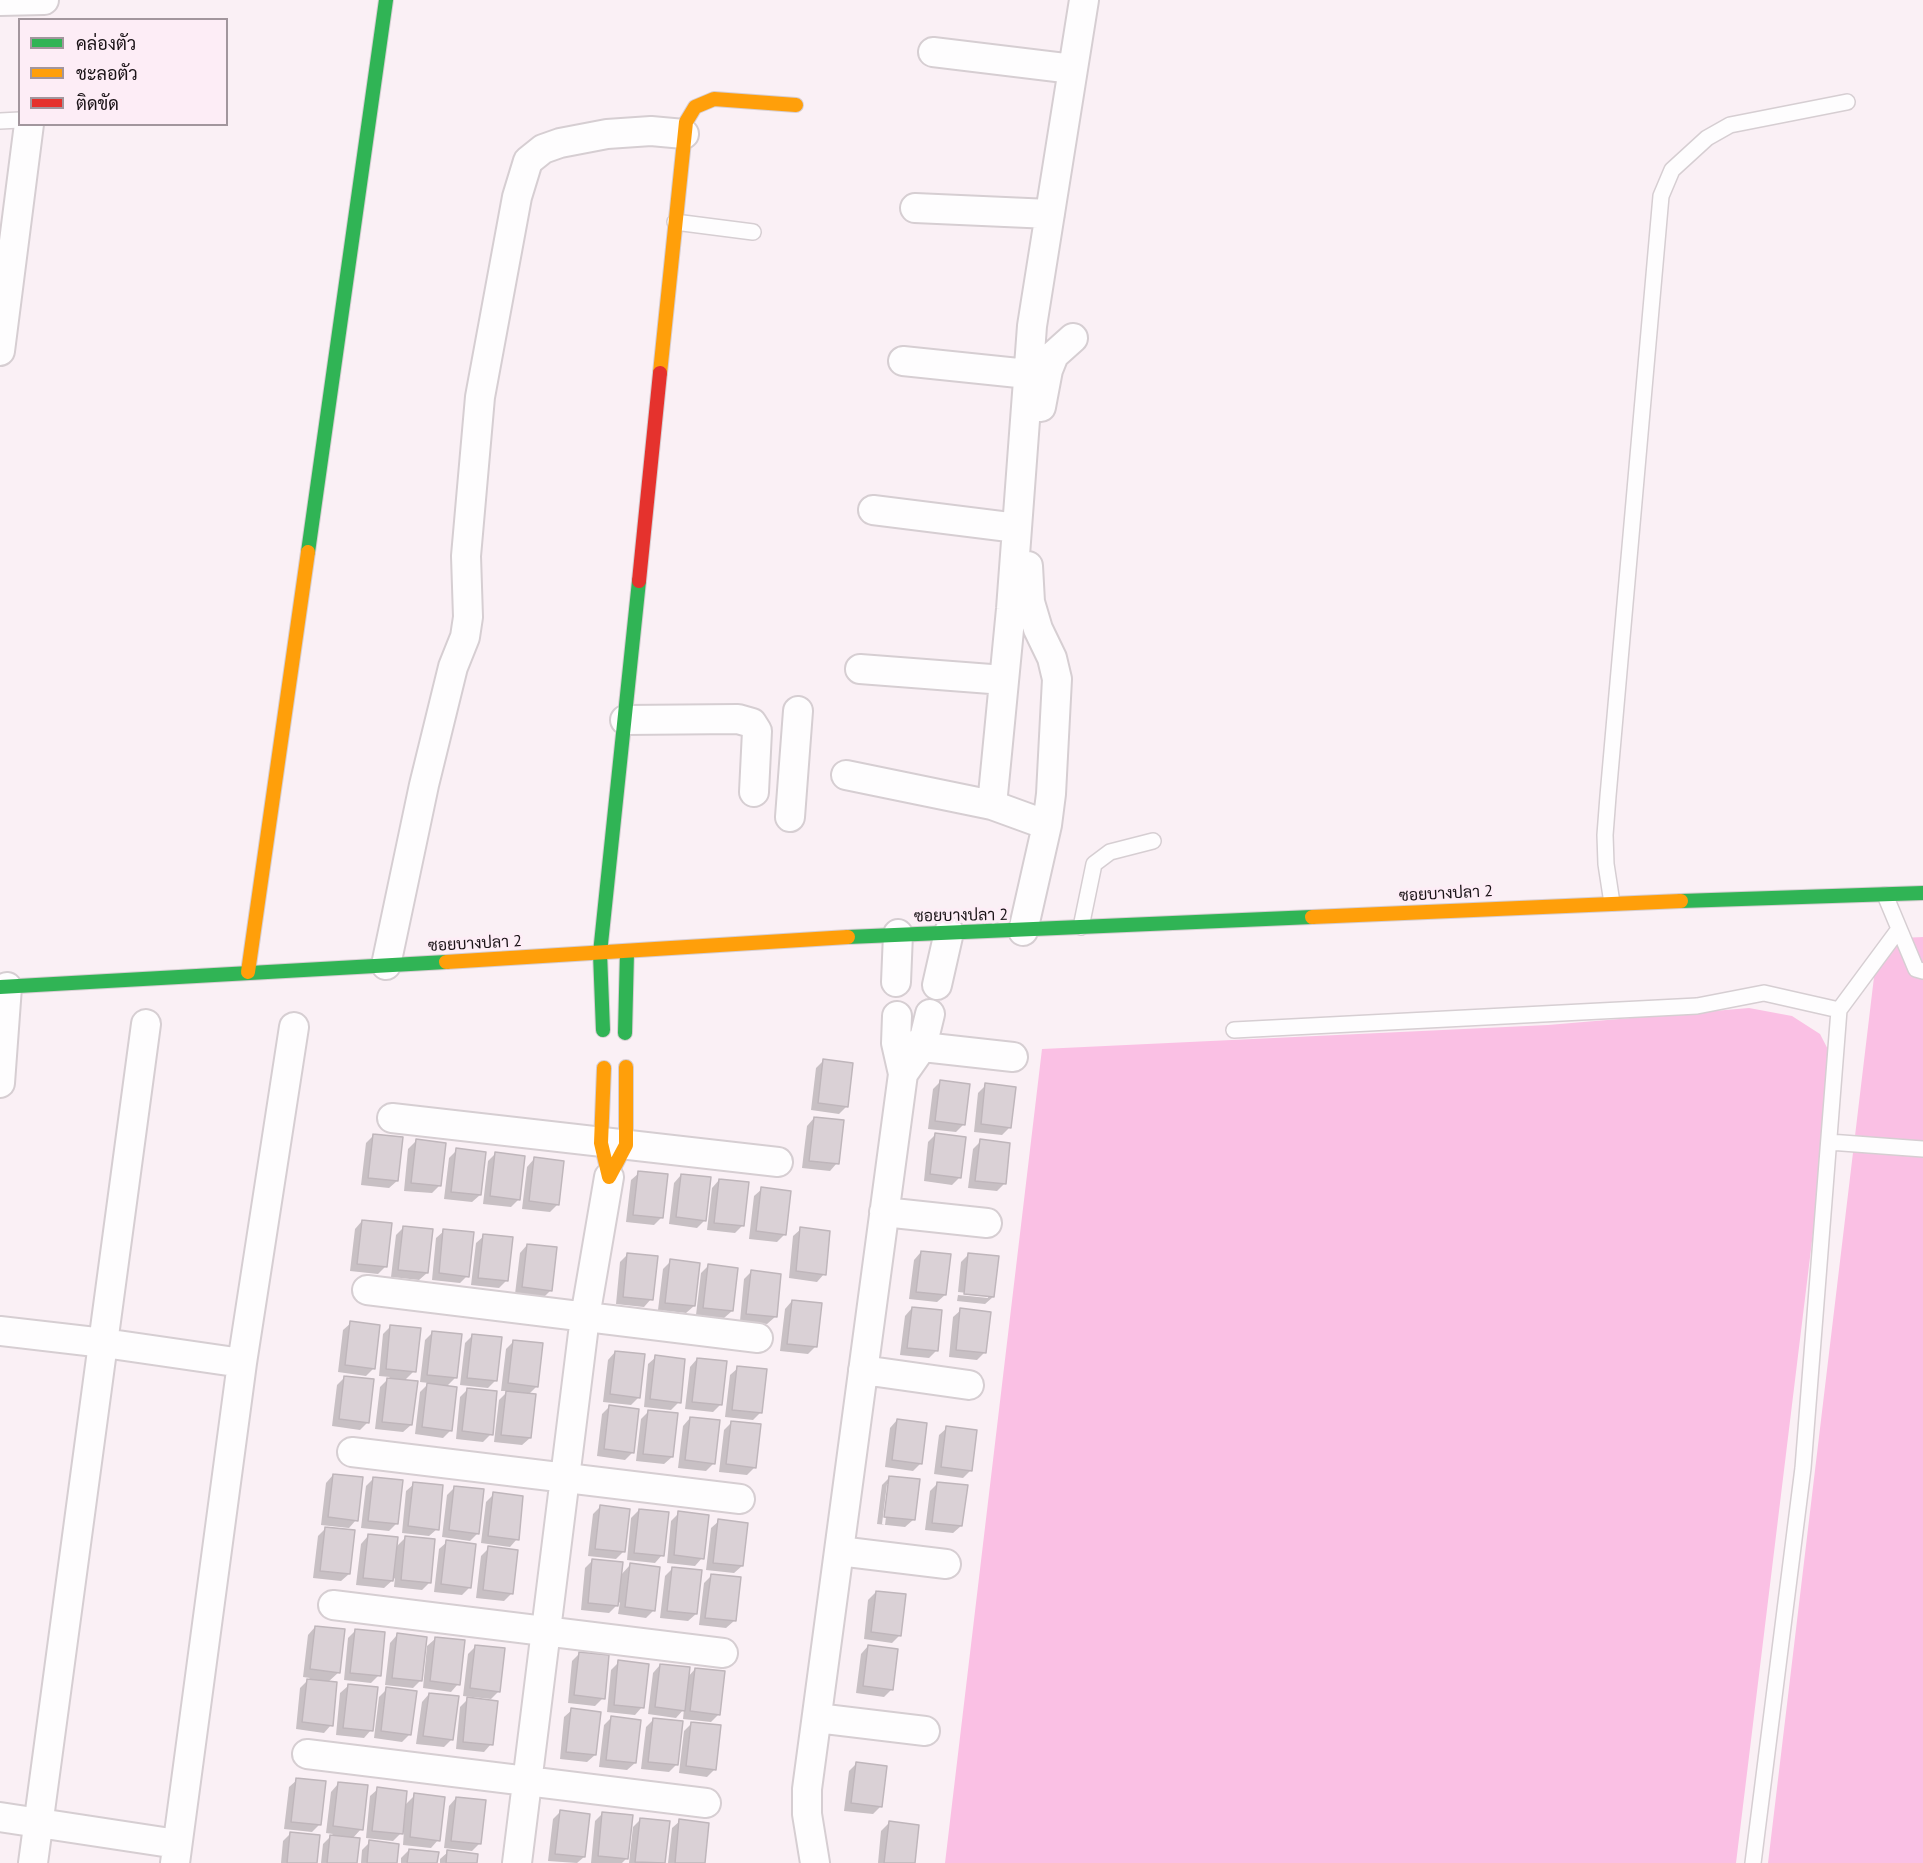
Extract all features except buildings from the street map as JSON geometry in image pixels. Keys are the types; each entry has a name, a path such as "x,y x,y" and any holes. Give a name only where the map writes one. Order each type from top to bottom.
{"street":[{"path":"0,1 45,0 42,18"},
{"path":"248,972 386,0"},
{"path":"992,805 1017,528 1032,326 1084,0"},
{"path":"933,52 1073,69"},
{"path":"603,1030 600,953 686,122 695,107 714,99 796,105"},
{"path":"0,351 29,126"},
{"path":"386,965 429,764 453,668 465,637 468,617 466,556 480,397 517,197 528,161 543,149 560,143 607,134 651,131 684,134"},
{"path":"915,208 1050,213"},
{"path":"1023,930 1047,825 1051,795 1057,679 1052,658 1038,629 1030,602 1028,568 1041,400 1054,355 1073,338"},
{"path":"903,361 1028,374"},
{"path":"873,510 1017,528"},
{"path":"860,669 1004,681"},
{"path":"790,817 798,711"},
{"path":"625,720 738,719 752,723 757,731 754,792"},
{"path":"755,763 794,765"},
{"path":"846,775 992,805 1047,825"},
{"name":"ซอยบางปลา 2","path":"4,987 627,952 898,934 1612,903 1923,894"},
{"path":"937,984 949,932"},
{"path":"896,982 898,934"},
{"path":"625,1033 627,952"},
{"path":"0,1083 4,987"},
{"path":"815,1863 807,1814 807,1789 903,1074 905,1036 930,1014"},
{"path":"33,1863 146,1024"},
{"path":"0,1817 38,1822 176,1853 242,1363 294,1027"},
{"path":"905,1036 1013,1057"},
{"path":"518,1863 585,1317 626,1067"},
{"path":"603,1068 614,1144 609,1177"},
{"path":"392,1118 778,1162"},
{"path":"884,1212 987,1223"},
{"path":"367,1290 758,1338"},
{"path":"0,1331 242,1363"},
{"path":"863,1370 969,1385"},
{"path":"352,1452 740,1499"},
{"path":"839,1551 946,1564"},
{"path":"333,1605 723,1653"},
{"path":"817,1718 925,1731"},
{"path":"307,1754 706,1803"}],"lane":[{"path":"1612,903 1606,864 1605,835 1661,196 1672,170 1707,138 1730,125 1847,102"},
{"path":"0,121 18,120"},
{"path":"675,222 753,232"},
{"path":"1081,927 1094,864 1110,852 1154,841"},
{"path":"1885,896 1916,969 1923,971"},
{"path":"1753,1863 1803,1468 1839,1010 1899,929"},
{"path":"1234,1030 1697,1006 1764,993 1839,1010"},
{"path":"1829,1142 1923,1149"}],"shaded area":[{"path":"1923,937 1923,1863 1768,1863 1877,952 1901,938"},
{"path":"1749,1008 1792,1016 1820,1034 1834,1061 1736,1863 945,1863 1042,1049 1548,1025"}],"traffic: fast":[{"path":"308,552 386,0"},
{"path":"603,1030 600,953 639,581"},
{"path":"1681,901 1923,893"},
{"path":"848,937 1312,917"},
{"path":"625,1033 627,952"},
{"path":"0,987 446,962"}],"traffic: slow":[{"path":"660,373 686,122 695,107 714,99 796,105"},
{"path":"248,972 308,552"},
{"path":"1312,917 1681,901"},
{"path":"446,962 848,937"},
{"path":"604,1068 601,1143 609,1177 626,1145 626,1067"}],"traffic: jam":[{"path":"639,581 660,373"}]}
